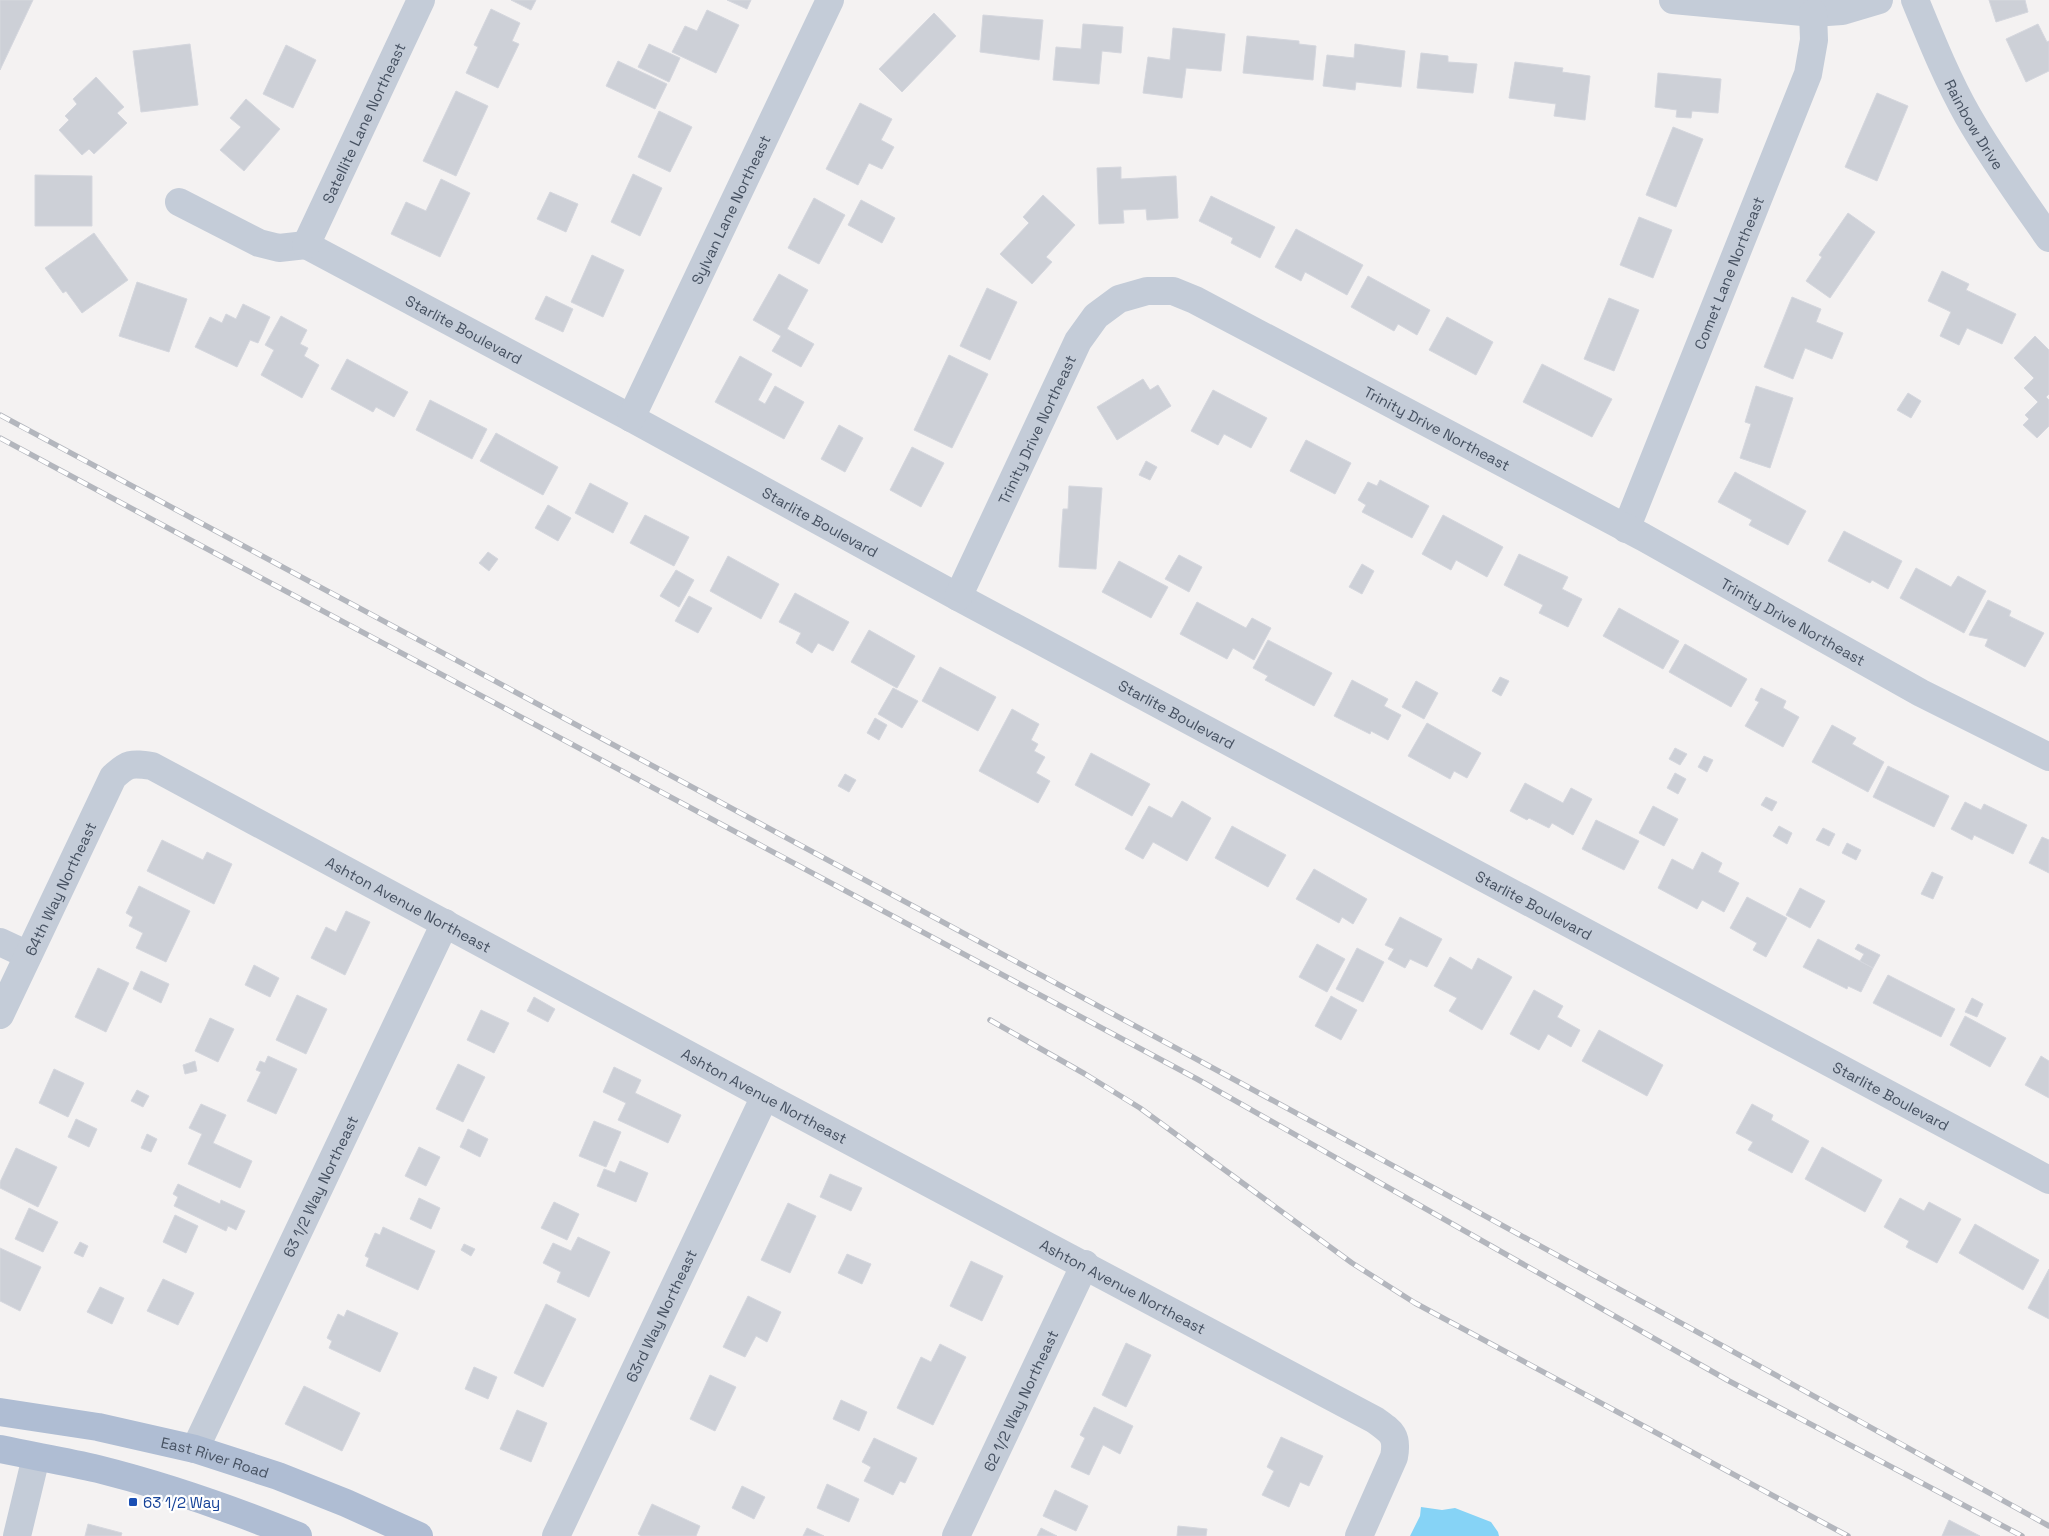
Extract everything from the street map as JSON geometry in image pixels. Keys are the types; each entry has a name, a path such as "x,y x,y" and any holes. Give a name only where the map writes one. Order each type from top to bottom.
{"main road":[{"name":"East River Road","path":"0,1412 98,1427 195,1449 295,1483 420,1536"},
{"path":"0,1449 96,1469 179,1492 298,1536"}],"street":[{"name":"Satellite Lane Northeast","path":"306,246 421,0"},
{"name":"Sylvan Lane Northeast","path":"631,418 830,0"},
{"path":"1673,0 1813,13 1842,10 1879,0"},
{"name":"Rainbow Drive","path":"1915,0 1968,115 2010,183 2049,238"},
{"name":"Comet Lane Northeast","path":"1626,529 1808,74 1814,40 1813,13"},
{"path":"179,202 259,243 279,248 306,246"},
{"name":"Starlite Boulevard","path":"306,246 631,418 958,597 2049,1180"},
{"name":"Trinity Drive Northeast","path":"958,597 1078,341 1096,316 1119,299 1147,291 1173,291 1194,300 1626,529 1921,693 2049,757"},
{"name":"Ashton Avenue Northeast","path":"126,766 140,764 152,766 765,1096 1085,1264 1375,1420 1390,1431 1396,1443 1394,1457 1359,1536"},
{"name":"64th Way Northeast","path":"0,1015 112,777 126,766"},
{"name":"63 1/2 Way Northeast","path":"195,1449 445,923"},
{"path":"0,942 28,956"},
{"name":"63rd Way Northeast","path":"556,1536 765,1096"},
{"name":"62 1/2 Way Northeast","path":"956,1536 1085,1264"},
{"path":"17,1536 36,1457"}],"water":[{"path":"1421,1507 1442,1510 1455,1508 1491,1522 1499,1536 1410,1536 1420,1516"}],"building":[{"path":"0,0 33,0 0,70"},
{"path":"511,0 536,0 531,10"},
{"path":"727,0 751,0 747,9"},
{"path":"1989,0 2025,0 2028,12 1996,22"},
{"path":"491,9 520,23 512,41 519,44 498,88 466,73 478,47 474,45"},
{"path":"707,10 739,25 716,73 672,52 685,26 697,31"},
{"path":"934,13 956,36 902,92 879,69"},
{"path":"983,15 1043,20 1039,60 980,52"},
{"path":"1083,24 1123,27 1121,53 1102,51 1099,84 1053,80 1056,47 1081,49"},
{"path":"2038,24 2047,42 2049,41 2049,71 2026,82 2006,39"},
{"path":"1173,28 1225,34 1221,71 1186,68 1182,98 1143,93 1148,57 1170,60"},
{"path":"1247,36 1299,41 1299,44 1316,46 1313,80 1243,73"},
{"path":"190,44 198,105 141,112 133,51"},
{"path":"649,44 680,58 669,82 638,67"},
{"path":"1355,44 1405,51 1401,87 1356,82 1355,90 1323,86 1327,55 1354,58"},
{"path":"286,45 316,60 293,108 263,94"},
{"path":"1421,53 1448,56 1448,62 1477,64 1473,93 1417,88"},
{"path":"618,61 667,84 655,109 606,86"},
{"path":"1515,62 1563,68 1562,72 1590,76 1585,120 1554,116 1556,104 1509,98"},
{"path":"1658,73 1721,79 1718,113 1692,111 1691,118 1676,117 1677,110 1655,107"},
{"path":"96,77 124,107 117,113 127,123 94,154 89,149 82,155 59,130 69,120 65,116 77,104 73,99"},
{"path":"456,91 488,106 456,176 423,161"},
{"path":"1877,93 1908,106 1877,181 1845,167"},
{"path":"246,99 280,129 244,171 220,150 241,127 230,118"},
{"path":"860,103 892,119 881,140 894,147 882,169 869,163 858,185 826,169"},
{"path":"659,111 692,127 670,172 638,157"},
{"path":"1673,127 1703,139 1676,207 1646,195"},
{"path":"1121,167 1121,179 1176,176 1178,218 1147,220 1146,209 1123,210 1124,223 1099,224 1097,168"},
{"path":"633,174 662,188 640,236 611,222"},
{"path":"35,175 92,176 92,226 35,226"},
{"path":"441,179 470,193 440,257 391,234 406,202 426,211"},
{"path":"550,192 578,204 566,232 537,219"},
{"path":"1043,195 1075,225 1046,257 1052,262 1032,284 1000,254 1029,223 1023,217"},
{"path":"1211,196 1275,227 1260,258 1231,243 1233,238 1199,221"},
{"path":"814,198 845,215 819,264 788,248"},
{"path":"861,200 895,218 882,243 848,225"},
{"path":"1848,213 1875,232 1830,298 1806,281 1822,257 1819,255"},
{"path":"1639,217 1672,230 1653,278 1620,265"},
{"path":"1296,229 1363,265 1347,295 1305,272 1301,281 1275,267"},
{"path":"94,233 128,280 82,313 66,291 63,293 45,268"},
{"path":"592,255 624,270 603,317 571,302"},
{"path":"1942,271 1969,284 1966,290 2016,314 2002,344 1967,328 1959,345 1940,336 1951,312 1928,301"},
{"path":"779,274 808,290 787,329 814,344 801,367 772,351 781,336 753,320"},
{"path":"1368,276 1430,310 1417,335 1398,324 1394,331 1351,307"},
{"path":"137,282 187,299 169,352 119,336"},
{"path":"987,288 1017,302 990,360 960,346"},
{"path":"546,296 573,309 563,332 535,319"},
{"path":"1792,297 1821,309 1816,322 1843,333 1832,359 1805,348 1793,379 1764,367"},
{"path":"1609,298 1639,310 1614,371 1584,359"},
{"path":"243,304 270,317 258,343 250,340 237,367 195,347 210,317 222,323 226,314 236,319"},
{"path":"281,316 307,330 300,344 308,348 304,356 319,365 302,398 261,375 274,350 265,345"},
{"path":"1447,317 1493,342 1476,375 1429,350"},
{"path":"2035,336 2049,350 2049,394 2046,397 2049,400 2049,426 2037,438 2023,425 2029,419 2025,415 2038,402 2024,388 2034,378 2014,358"},
{"path":"949,355 988,374 952,448 914,430"},
{"path":"740,356 772,374 758,400 765,404 775,386 804,402 784,439 715,402"},
{"path":"347,359 408,392 394,417 376,407 373,412 331,389"},
{"path":"1542,364 1612,399 1592,437 1523,402"},
{"path":"1143,379 1150,390 1158,385 1171,406 1117,440 1097,407"},
{"path":"1756,386 1793,398 1770,468 1740,458 1751,424 1745,422"},
{"path":"1213,390 1267,418 1251,448 1224,434 1218,445 1191,431"},
{"path":"1908,393 1921,401 1911,418 1897,410"},
{"path":"430,400 487,429 472,459 416,430"},
{"path":"839,425 863,438 845,472 821,459"},
{"path":"496,433 558,467 543,495 480,461"},
{"path":"1306,440 1351,463 1335,494 1290,471"},
{"path":"912,447 944,463 921,507 890,490"},
{"path":"1146,461 1157,467 1150,480 1139,475"},
{"path":"1735,472 1806,511 1788,545 1749,525 1752,520 1718,502"},
{"path":"1380,480 1429,506 1412,538 1362,512 1366,505 1358,500 1368,482 1377,486"},
{"path":"590,483 628,503 613,533 575,513"},
{"path":"1069,486 1102,488 1096,569 1059,567 1063,509 1068,509"},
{"path":"548,505 571,518 558,541 535,528"},
{"path":"645,515 689,537 674,566 630,543"},
{"path":"1443,515 1503,547 1487,577 1456,560 1451,570 1422,554"},
{"path":"1844,531 1902,561 1888,589 1872,580 1870,583 1828,561"},
{"path":"488,552 498,559 489,571 479,563"},
{"path":"1519,554 1568,577 1562,589 1582,599 1568,627 1539,613 1543,605 1504,585"},
{"path":"1179,555 1202,567 1189,592 1165,579"},
{"path":"728,556 779,584 761,619 710,591"},
{"path":"1119,561 1168,587 1151,618 1102,592"},
{"path":"1362,564 1374,571 1362,594 1349,587"},
{"path":"1916,568 1951,587 1958,576 1986,591 1964,633 1900,598"},
{"path":"676,570 694,580 679,607 660,596"},
{"path":"795,593 849,622 833,651 818,643 812,653 796,643 801,633 779,622"},
{"path":"689,596 712,608 698,633 675,621"},
{"path":"1988,600 2011,611 2009,616 2044,633 2025,667 1985,646 1988,639 1969,635"},
{"path":"1197,602 1246,628 1252,618 1271,628 1254,660 1233,648 1227,659 1180,634"},
{"path":"1619,608 1679,641 1663,669 1603,636"},
{"path":"869,630 915,656 897,688 851,662"},
{"path":"1268,640 1332,673 1314,706 1265,680 1268,676 1253,668"},
{"path":"1685,644 1747,679 1731,707 1669,672"},
{"path":"940,667 996,697 978,731 922,701"},
{"path":"1500,677 1509,681 1501,696 1492,691"},
{"path":"1352,680 1388,699 1384,706 1401,715 1388,740 1371,731 1370,734 1334,716"},
{"path":"1416,681 1438,693 1424,719 1402,707"},
{"path":"893,688 918,701 902,728 878,714"},
{"path":"1761,688 1786,701 1783,708 1799,717 1783,747 1745,726 1759,702 1755,700"},
{"path":"1012,709 1039,724 1031,740 1038,744 1034,751 1045,757 1036,773 1050,781 1038,803 979,771"},
{"path":"875,718 887,725 879,740 867,733"},
{"path":"1427,723 1481,753 1467,778 1454,771 1450,779 1408,756"},
{"path":"1832,725 1856,738 1852,744 1884,762 1868,792 1812,762"},
{"path":"1675,748 1687,754 1680,765 1669,759"},
{"path":"1091,753 1150,784 1132,816 1075,785"},
{"path":"1704,756 1713,760 1707,772 1698,767"},
{"path":"1888,766 1949,796 1934,827 1873,797"},
{"path":"1675,773 1686,779 1678,794 1667,788"},
{"path":"845,774 856,780 849,792 838,786"},
{"path":"1525,783 1563,803 1571,788 1592,799 1573,835 1552,823 1549,828 1510,811"},
{"path":"1766,797 1777,802 1772,811 1761,805"},
{"path":"1182,801 1211,818 1187,861 1153,842 1143,859 1125,849 1149,806 1172,818"},
{"path":"1965,802 1981,810 1984,804 2027,825 2013,854 1974,835 1972,840 1951,829"},
{"path":"1653,806 1678,819 1664,846 1639,833"},
{"path":"1596,820 1639,841 1624,870 1582,849"},
{"path":"1232,826 1286,855 1268,887 1215,858"},
{"path":"1779,826 1792,833 1787,844 1773,836"},
{"path":"1823,828 1835,834 1829,846 1816,840"},
{"path":"2042,837 2049,840 2049,873 2029,863"},
{"path":"162,840 203,860 207,852 232,864 214,904 147,871"},
{"path":"1847,843 1861,850 1856,860 1842,853"},
{"path":"1702,852 1722,863 1718,872 1739,883 1724,912 1702,900 1697,909 1658,888 1672,859 1693,870"},
{"path":"1314,869 1367,899 1353,924 1342,917 1339,923 1296,899"},
{"path":"1932,872 1943,877 1933,899 1921,894"},
{"path":"139,886 190,911 166,962 136,948 143,933 129,926 133,917 126,913"},
{"path":"1800,888 1825,901 1810,928 1786,915"},
{"path":"1747,897 1787,918 1766,957 1753,950 1757,943 1730,928"},
{"path":"346,911 370,922 345,975 311,958 326,927 336,932"},
{"path":"1400,917 1442,939 1427,967 1410,959 1405,968 1388,959 1394,949 1385,945"},
{"path":"1818,939 1873,968 1861,992 1848,986 1847,989 1803,967"},
{"path":"1317,944 1345,959 1327,992 1299,977"},
{"path":"1858,944 1880,955 1873,968 1860,961 1864,954 1855,949"},
{"path":"1357,948 1384,962 1363,1002 1336,989"},
{"path":"1450,957 1472,970 1478,958 1512,977 1482,1030 1449,1011 1457,998 1434,986"},
{"path":"254,965 279,978 270,997 245,985"},
{"path":"98,968 129,983 106,1032 75,1017"},
{"path":"141,971 169,984 161,1003 133,989"},
{"path":"1888,975 1955,1009 1941,1037 1873,1003"},
{"path":"1534,990 1563,1006 1557,1017 1580,1030 1571,1047 1548,1034 1539,1050 1510,1034"},
{"path":"297,995 327,1009 306,1054 276,1040"},
{"path":"1331,996 1357,1010 1341,1040 1315,1026"},
{"path":"534,997 555,1009 548,1022 527,1011"},
{"path":"1972,998 1983,1004 1977,1017 1965,1012"},
{"path":"481,1010 509,1023 494,1053 467,1040"},
{"path":"1965,1016 2006,1038 1990,1067 1950,1045"},
{"path":"210,1018 234,1029 218,1062 195,1051"},
{"path":"1599,1030 1663,1065 1647,1096 1582,1061"},
{"path":"268,1056 297,1069 276,1114 247,1101 261,1072 256,1070 260,1061 265,1063"},
{"path":"2041,1056 2049,1061 2049,1098 2025,1085"},
{"path":"195,1061 197,1071 185,1074 183,1065"},
{"path":"458,1064 485,1077 463,1122 436,1109"},
{"path":"614,1067 641,1080 635,1093 681,1115 668,1143 618,1120 626,1103 603,1092"},
{"path":"54,1069 84,1083 68,1117 39,1103"},
{"path":"137,1090 149,1096 143,1107 131,1101"},
{"path":"201,1104 226,1115 213,1143 252,1161 240,1188 188,1164 202,1134 189,1128"},
{"path":"1752,1104 1773,1115 1771,1120 1809,1141 1792,1173 1748,1150 1753,1142 1736,1133"},
{"path":"76,1119 97,1129 89,1147 68,1137"},
{"path":"594,1121 621,1132 606,1167 579,1156"},
{"path":"468,1129 488,1139 480,1157 460,1147"},
{"path":"147,1134 157,1139 151,1152 141,1148"},
{"path":"419,1147 440,1157 426,1186 405,1176"},
{"path":"1822,1147 1882,1180 1865,1212 1805,1179"},
{"path":"16,1148 57,1167 38,1207 0,1188 0,1182"},
{"path":"620,1161 648,1173 636,1202 597,1186 604,1169 615,1173"},
{"path":"830,1174 862,1188 851,1211 820,1197"},
{"path":"178,1184 220,1204 221,1200 245,1211 236,1230 228,1226 226,1231 174,1206 178,1197 173,1194"},
{"path":"419,1198 440,1208 431,1229 410,1219"},
{"path":"1900,1198 1924,1211 1929,1202 1961,1219 1937,1263 1906,1247 1909,1241 1884,1227"},
{"path":"554,1202 579,1214 567,1240 541,1228"},
{"path":"788,1203 816,1216 790,1273 761,1260"},
{"path":"29,1208 58,1222 43,1252 15,1239"},
{"path":"175,1215 198,1226 186,1253 163,1242"},
{"path":"1975,1224 2039,1260 2023,1290 1959,1253"},
{"path":"383,1227 435,1251 418,1290 366,1266 369,1258 365,1256 375,1233 380,1235"},
{"path":"578,1237 610,1252 589,1297 557,1282 561,1272 543,1263 553,1243 571,1251"},
{"path":"80,1242 88,1246 83,1257 74,1253"},
{"path":"464,1244 475,1249 471,1256 461,1250"},
{"path":"0,1248 41,1267 20,1311 0,1301"},
{"path":"847,1254 871,1264 862,1284 838,1273"},
{"path":"971,1261 1003,1276 982,1321 950,1306"},
{"path":"2049,1269 2049,1319 2028,1308"},
{"path":"163,1279 194,1293 178,1325 147,1311"},
{"path":"100,1287 124,1298 112,1324 87,1312"},
{"path":"748,1296 781,1312 767,1342 756,1336 745,1357 723,1347"},
{"path":"546,1304 576,1319 543,1387 514,1373"},
{"path":"347,1310 398,1333 380,1372 329,1348 332,1341 327,1338 338,1314 344,1317"},
{"path":"1126,1343 1151,1355 1126,1407 1102,1395"},
{"path":"940,1344 966,1357 933,1425 897,1408 921,1357 931,1362"},
{"path":"474,1367 497,1377 488,1399 465,1389"},
{"path":"710,1375 736,1387 715,1431 690,1419"},
{"path":"304,1386 360,1413 342,1451 285,1424"},
{"path":"841,1400 867,1412 859,1431 833,1419"},
{"path":"1094,1407 1133,1426 1120,1454 1103,1445 1089,1475 1071,1467 1085,1438 1080,1435"},
{"path":"517,1410 547,1423 531,1462 500,1449"},
{"path":"1281,1437 1323,1456 1309,1486 1300,1482 1289,1507 1262,1495 1274,1471 1267,1467"},
{"path":"874,1438 917,1458 905,1483 900,1481 893,1495 864,1481 871,1467 862,1462"},
{"path":"827,1484 859,1499 849,1522 817,1508"},
{"path":"742,1486 765,1497 754,1519 732,1508"},
{"path":"1055,1490 1088,1506 1076,1531 1043,1516"},
{"path":"652,1504 700,1526 696,1536 641,1536 638,1534"},
{"path":"1949,1520 1980,1536 1942,1536"},
{"path":"88,1524 122,1533 121,1536 85,1536"},
{"path":"1178,1526 1207,1529 1206,1536 1177,1536"},
{"path":"807,1528 824,1536 803,1536"},
{"path":"1041,1528 1057,1536 1037,1536"}],"railway":[{"path":"0,415 1283,1106 2049,1526"},
{"path":"0,438 1197,1079 1729,1381 2022,1536"},
{"path":"990,1020 1140,1108 1352,1263 1415,1303 1848,1536"}],"place":[{"name":"63 1/2 Way","path":"133,1502"}]}
